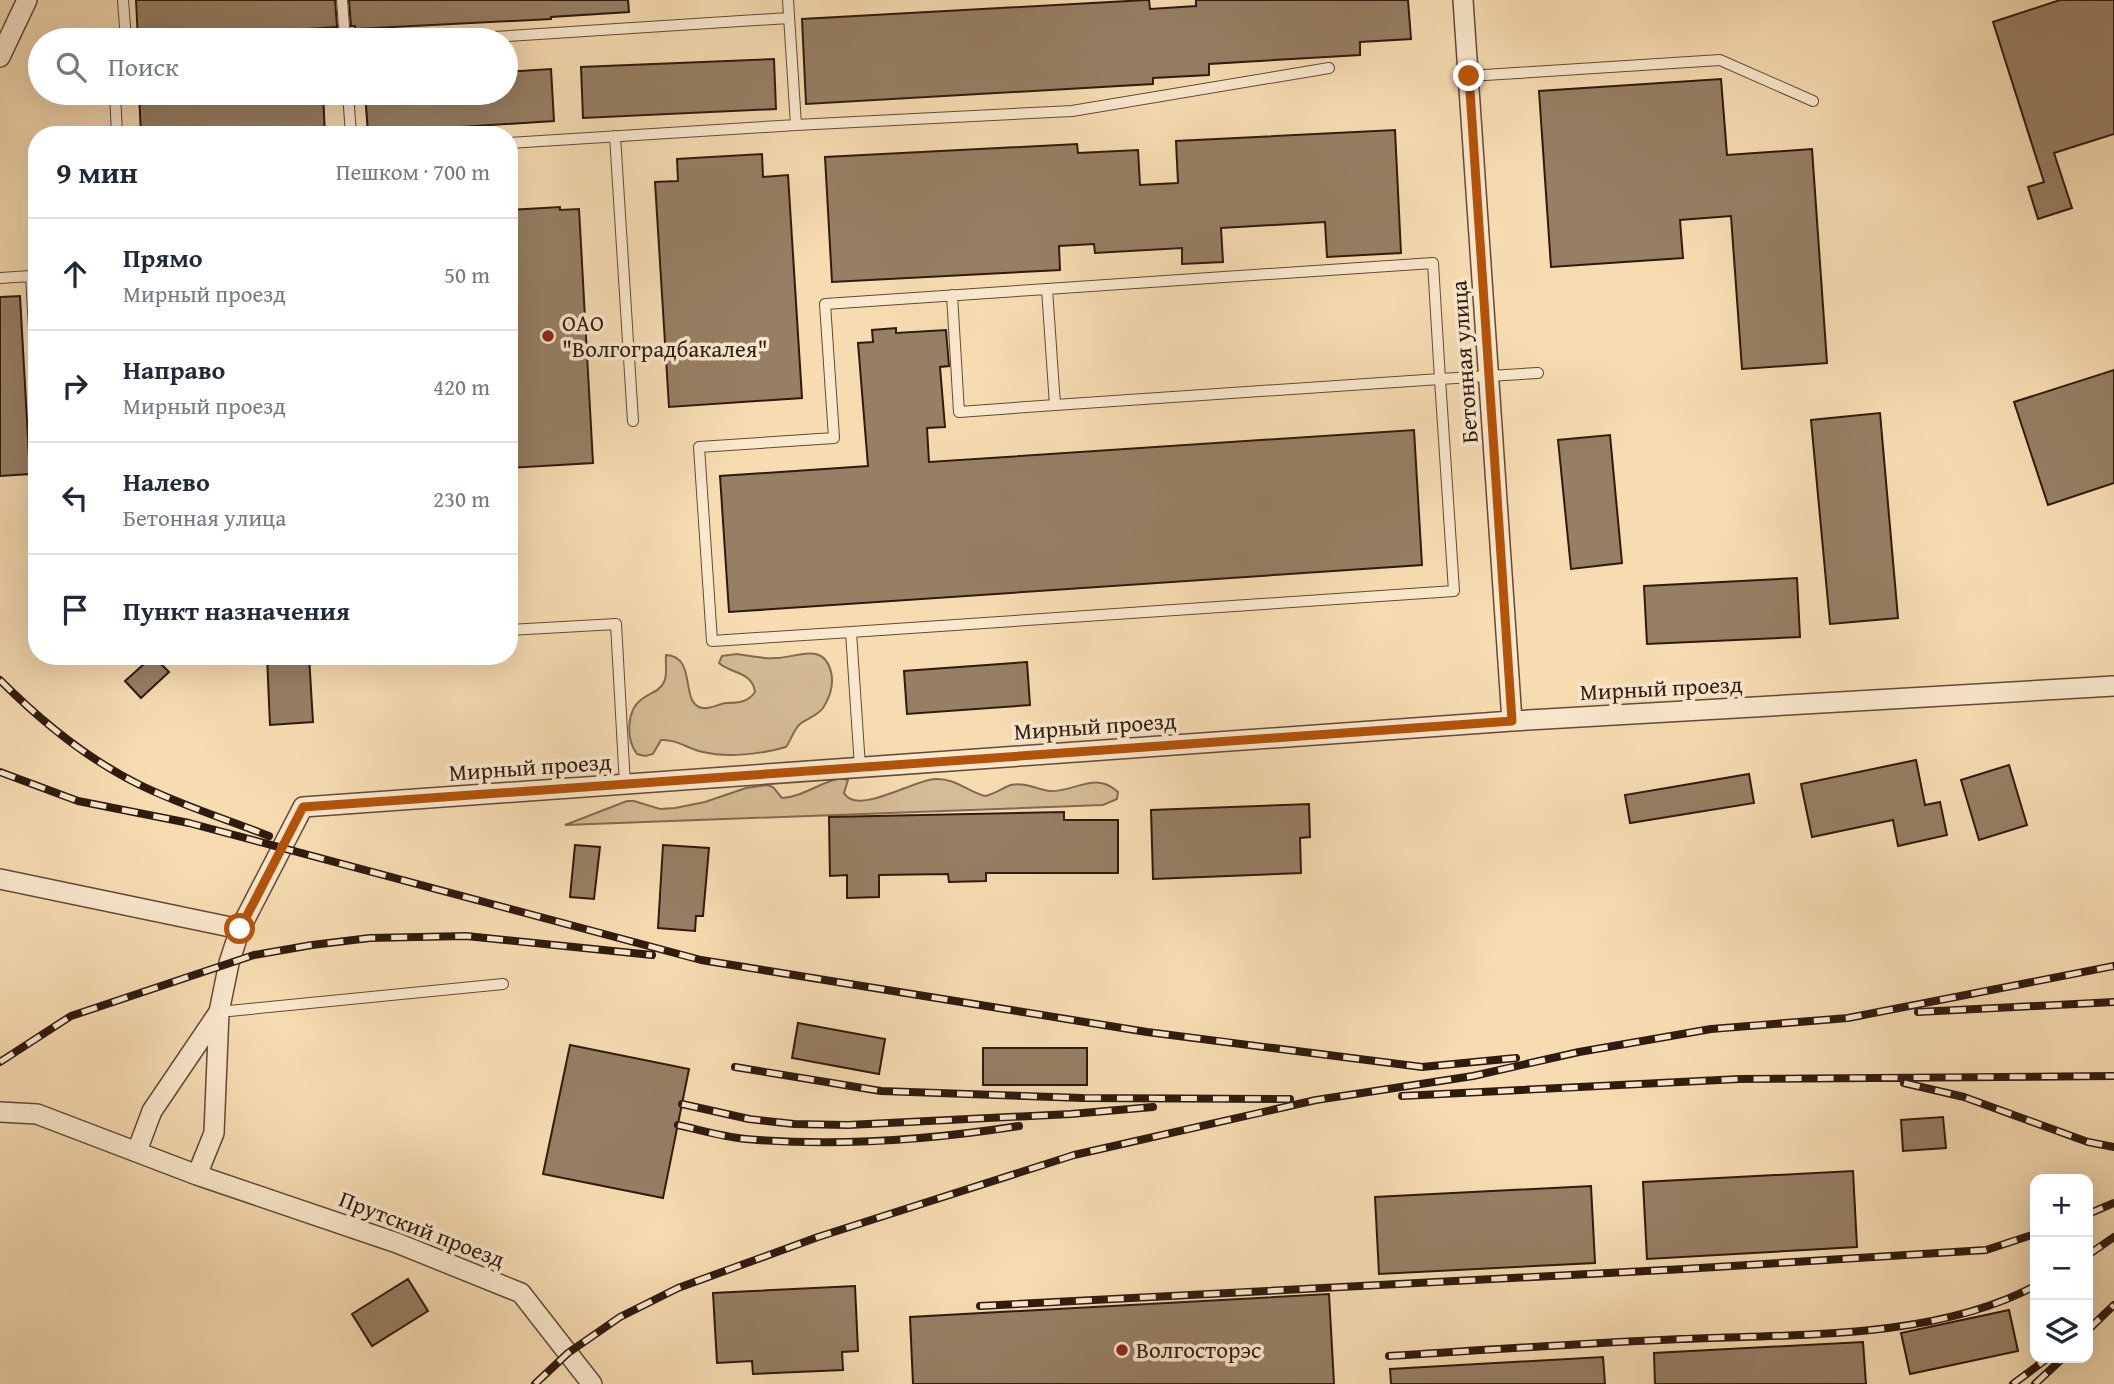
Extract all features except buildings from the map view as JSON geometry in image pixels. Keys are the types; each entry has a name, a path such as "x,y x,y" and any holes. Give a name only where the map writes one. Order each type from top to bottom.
{"street":[{"path":"0,57 27,0"},
{"name":"Бетонная улица","path":"1463,0 1512,721"},
{"name":"Мирный проезд","path":"219,1012 229,963 240,929 303,807 1512,721 2114,686"},
{"path":"0,879 240,929"},
{"path":"137,1151 152,1111 219,1012"},
{"path":"197,1175 214,1133 219,1012"},
{"name":"Прутский проезд","path":"0,1112 37,1114 197,1175 397,1243 521,1293 592,1384"}],"lane":[{"path":"123,0 125,28"},
{"path":"342,0 344,28"},
{"path":"788,0 796,125"},
{"path":"518,35 789,18"},
{"path":"1469,76 1720,60 1813,101"},
{"path":"518,142 1072,111 1329,68"},
{"path":"116,105 117,126"},
{"path":"349,105 350,126"},
{"path":"615,136 634,421"},
{"path":"1433,263 1454,591 712,641 699,447 834,438 825,304 1047,289 1433,263"},
{"path":"0,278 28,276"},
{"path":"1047,289 1055,405"},
{"path":"952,295 959,412 1538,373"},
{"path":"518,629 616,624 625,785"},
{"path":"851,632 860,767"},
{"path":"219,1012 503,984"}],"shaded area":[{"path":"808,653 822,657 827,662 832,681 823,708 798,726 786,747 756,753 723,755 661,740 653,754 637,754 631,741 630,718 637,704 664,682 666,655 681,662 690,696 699,707 705,708 743,701 755,692 750,680 719,663 722,656 737,654 766,658"},
{"path":"841,778 848,780 844,793 851,799 861,801 935,779 949,781 985,796 1016,784 1058,791 1101,783 1118,792 1117,799 1103,805 565,825 627,801 660,809 675,808 705,802 746,788 767,785 773,787 782,798"}],"railway":[{"path":"0,680 65,738 100,763 170,799 269,836"},
{"path":"0,772 78,801 189,823 701,960 1147,1032 1422,1067 1516,1058"},
{"path":"0,1062 71,1016 254,955 312,945 370,938 466,936 652,955"},
{"path":"535,1384 568,1353 620,1317 678,1288 818,1237 1074,1155 1316,1100 1473,1076 1579,1052 1711,1029 1848,1018 2114,966"},
{"path":"1918,1012 2114,1002"},
{"path":"735,1067 881,1091 1083,1098 1290,1099"},
{"path":"1402,1096 1740,1079 2114,1076"},
{"path":"1904,1083 1964,1097 2088,1142 2114,1147"},
{"path":"682,1104 749,1119 794,1124 848,1125 1071,1114 1153,1107"},
{"path":"678,1125 737,1138 814,1142 917,1138 1019,1126"},
{"path":"2093,1212 2114,1203"},
{"path":"980,1306 1684,1269 1986,1250 2030,1236"},
{"path":"2093,1252 2114,1237"},
{"path":"1389,1356 1608,1342 1862,1331 1953,1316 1995,1304 2030,1288"},
{"path":"2093,1325 2114,1305"},
{"path":"2013,1384 2041,1363"},
{"path":"2035,1384 2058,1363"}],"place":[{"name":"ОАО \"Волгоградбакалея\"","path":"548,336"},
{"name":"Волгосторэс","path":"1122,1350"}],"route":[{"path":"240,929 303,807 1512,721 1469,76"}]}
